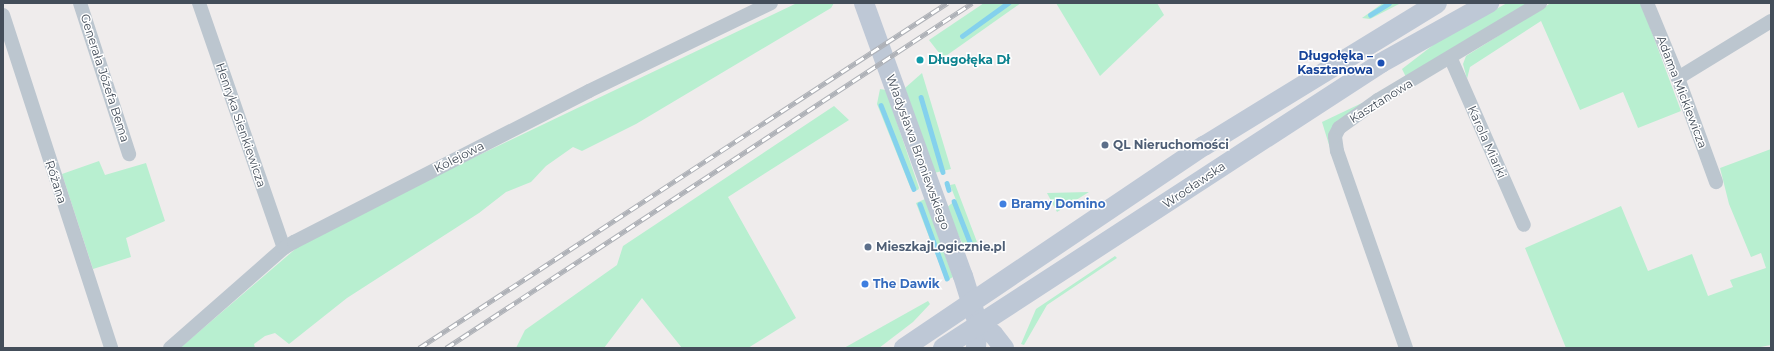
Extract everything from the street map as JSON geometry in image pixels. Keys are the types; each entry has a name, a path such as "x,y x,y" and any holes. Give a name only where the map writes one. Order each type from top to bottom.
{"main road":[{"name":"Władysława Broniewskiego","path":"864,3 978,324"},
{"path":"904,348 1204,146 1437,3"},
{"name":"Wrocławska","path":"944,348 978,324 1381,63 1489,3"},
{"path":"976,348 978,324 993,334 1004,348"}],"street":[{"name":"Generała Józefa Bema","path":"80,3 129,154"},
{"name":"Henryka Sienkiewicza","path":"199,3 284,248"},
{"name":"Kolejowa","path":"170,348 284,248 589,91 771,3"},
{"name":"Kasztanowa","path":"1406,348 1337,151 1335,136 1339,128 1378,100 1451,59 1540,3"},
{"name":"Adama Mickiewicza","path":"1647,3 1678,78 1716,182"},
{"name":"Różana","path":"3,15 111,348"},
{"path":"1678,78 1771,21"},
{"name":"Karola Miarki","path":"1451,59 1524,225"}],"green space":[{"path":"797,3 834,3 831,8 636,124 582,151 573,147 546,166 531,182 506,192 479,213 347,298 289,344 275,333 265,336 254,344 255,348 180,348 300,245 408,189"},
{"path":"984,3 1021,3 943,58 929,40"},
{"path":"1056,3 1157,3 1164,15 1100,76"},
{"path":"1383,3 1401,3 1370,19 1362,18"},
{"path":"1507,3 1528,3 1406,77 1402,69 1437,42"},
{"path":"1551,3 1641,3 1681,111 1638,128 1623,92 1580,110 1541,21 1470,67 1467,79 1463,64 1466,56"},
{"path":"922,73 951,169 934,173 905,88"},
{"path":"880,89 886,90 919,188 918,190 911,189 877,104"},
{"path":"1362,103 1330,148 1322,122"},
{"path":"834,106 849,120 728,197 796,318 748,348 682,348 642,298 604,348 516,348 525,330 617,265 623,246"},
{"path":"1771,149 1771,345 1755,348 1566,348 1525,248 1621,206 1648,271 1692,254 1708,296 1733,287 1730,280 1766,268 1761,253 1751,257 1729,204 1720,168"},
{"path":"99,161 105,175 146,163 165,221 126,238 131,257 93,269 62,174"},
{"path":"955,184 977,242 972,244 964,245 961,241 946,208 956,200 950,185"},
{"path":"1089,192 1057,212 1047,193"},
{"path":"925,199 953,277 946,281 916,203"},
{"path":"1115,256 1117,258 1047,305 1024,345 1021,344 1036,309"},
{"path":"928,301 930,304 913,322 879,348 844,348"}],"waterway":[{"path":"962,36 1008,3"},
{"path":"1370,15 1389,3"},
{"path":"921,97 943,172"},
{"path":"881,105 914,189"},
{"path":"947,183 949,190"},
{"path":"954,201 970,242"},
{"path":"920,204 947,278"}],"railway":[{"path":"419,348 947,3"},
{"path":"446,348 972,3"}],"place":[{"name":"Długołęka Dł","path":"920,60"},
{"name":"Długołęka – Kasztanowa","path":"1381,63"},
{"name":"QL Nieruchomości","path":"1105,145"},
{"name":"Bramy Domino","path":"1003,204"},
{"name":"MieszkajLogicznie.pl","path":"868,247"},
{"name":"The Dawik","path":"865,284"}]}
